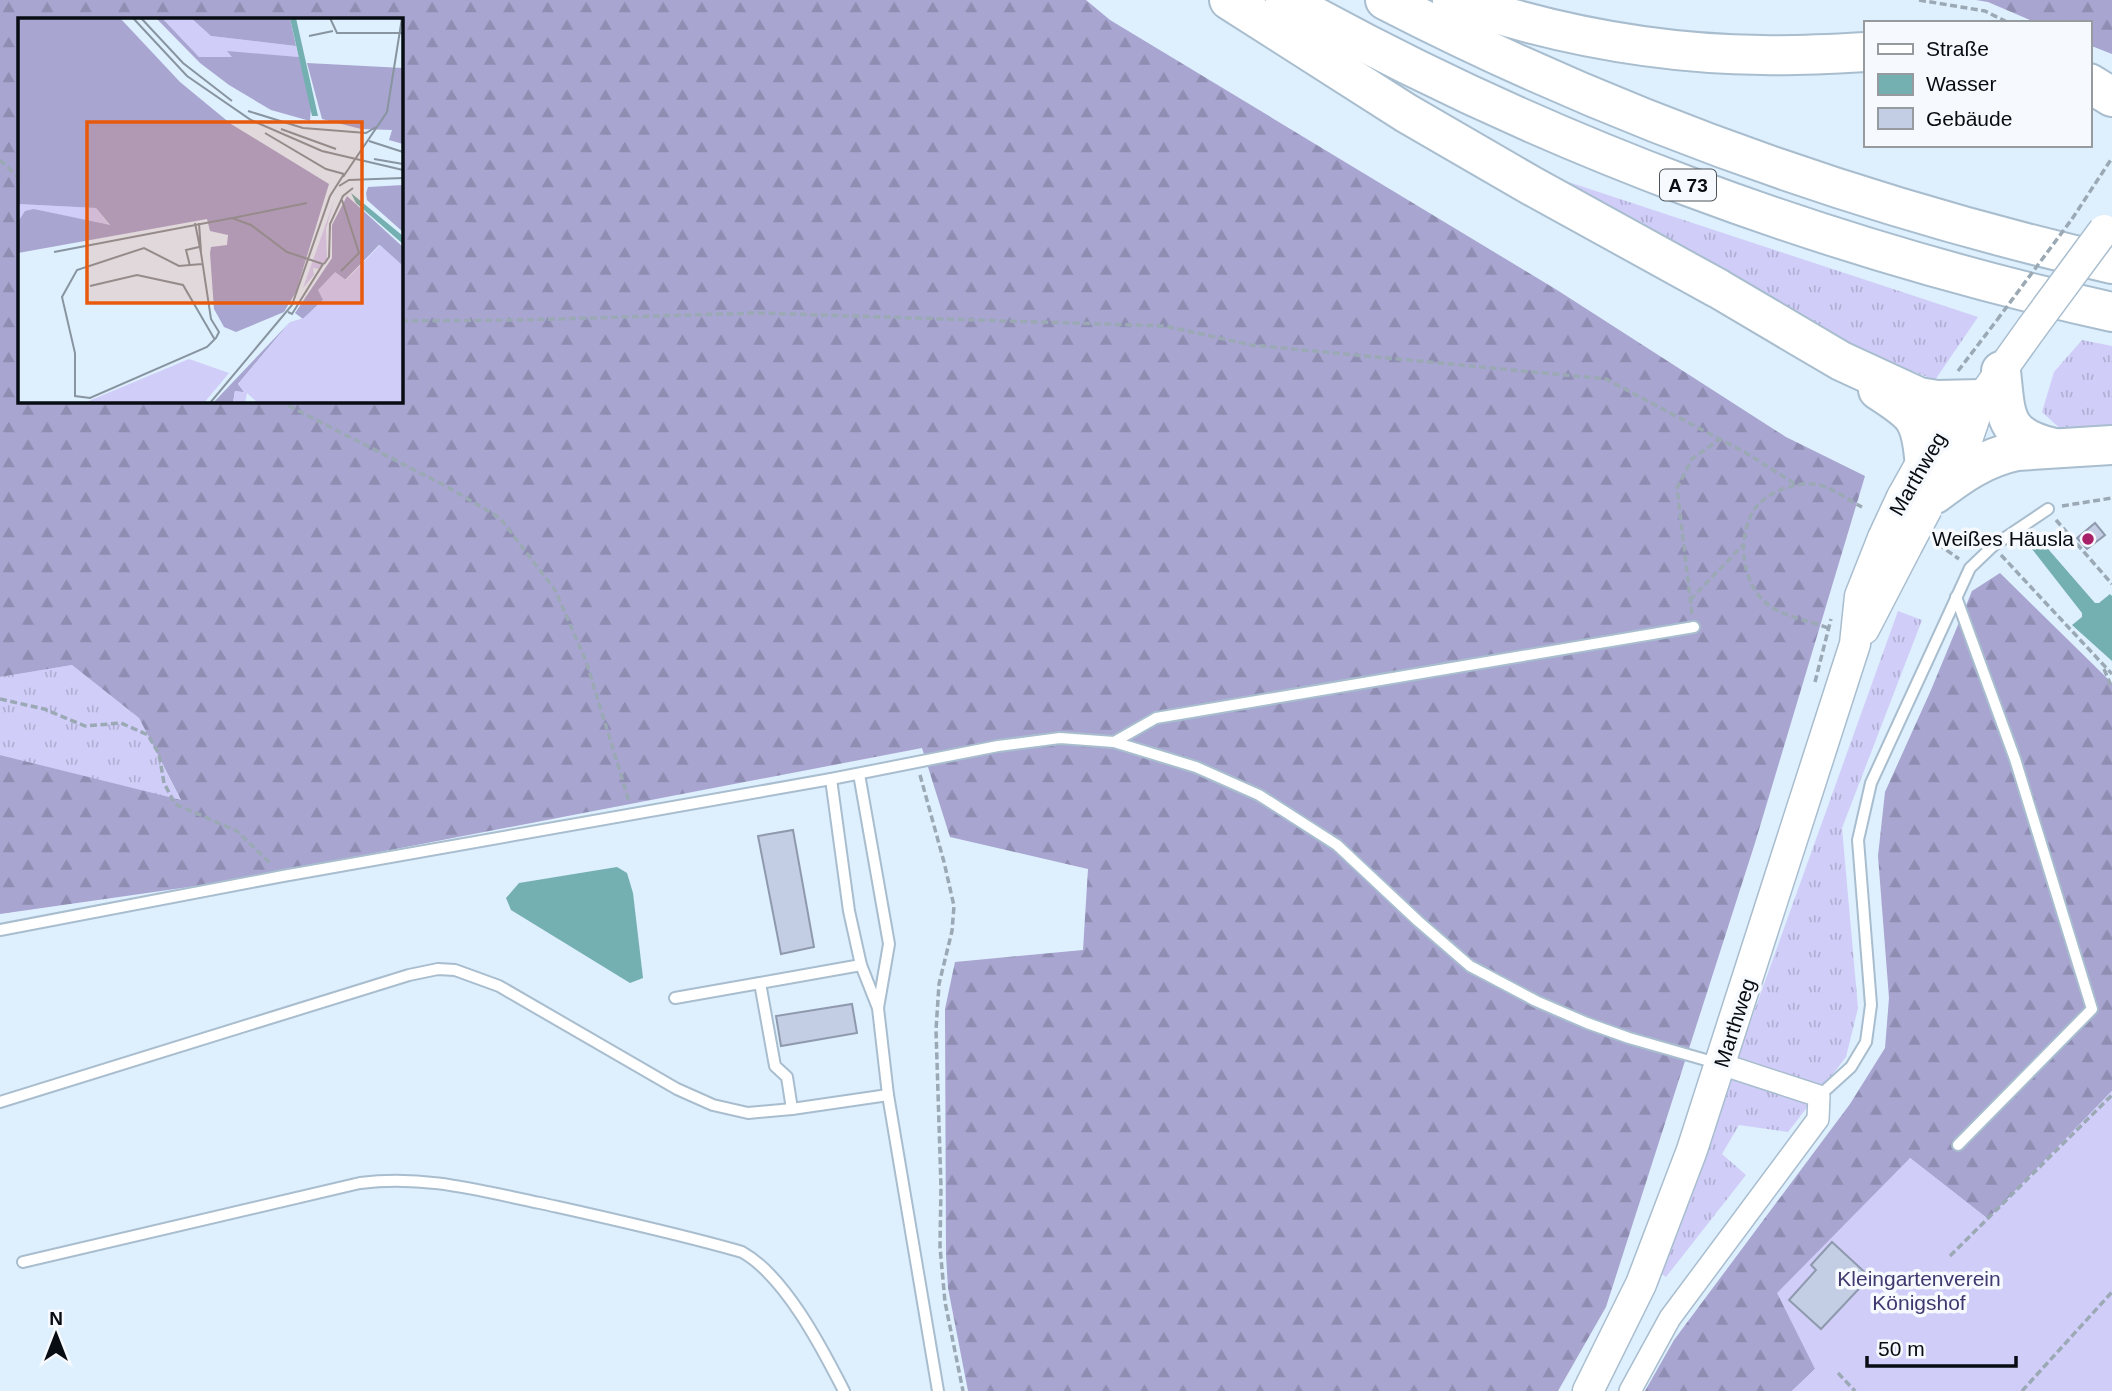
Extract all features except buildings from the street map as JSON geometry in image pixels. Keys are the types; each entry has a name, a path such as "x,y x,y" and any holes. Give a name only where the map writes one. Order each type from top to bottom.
{"highway":[{"path":"1228,0 1406,113 1719,289 1841,361 1919,397 1937,400 1991,385 2013,428 2034,443 2055,448"},
{"name":"A 73","path":"1285,0 1389,55 1504,110 1653,172 1757,210 1931,265 2112,312"},
{"name":"A 73","path":"1385,0 1476,46 1621,108 1857,193 1958,224 2109,238"},
{"path":"1452,0 1512,19 1577,35 1664,48 1762,55 1864,52"},
{"path":"2091,82 2112,84"},
{"path":"2091,83 2112,97"},
{"path":"1841,361 1910,413 1919,425 1924,457"},
{"path":"1922,500 1960,474 1991,458 2017,451 2112,445"}],"main road":[{"name":"Marthweg","path":"1588,1391 1650,1262 1721,1064 1855,644 1860,596 1922,500 1967,440 1991,385 2031,329 2109,238"},
{"name":"Marthweg","path":"1922,500 1924,457 1940,429 1991,385"}],"street":[{"path":"1630,1391 1670,1318 1818,1119 1819,1096 1721,1064"}],"lane":[{"path":"1819,1096 1852,1067 1866,1042 1871,1006 1858,840 1871,783 1970,568 1993,546 2048,509"},
{"path":"1956,597 2015,759 2092,1009 1958,1145"},
{"path":"1114,742 1156,718 1695,627"},
{"path":"0,930 283,876 859,774 998,746 1060,738 1114,742 1196,767 1259,795 1337,845 1470,966 1514,990 1608,1030 1721,1064"},
{"path":"859,774 889,944 878,1008"},
{"path":"831,779 849,911 861,965 878,1008 888,1095 938,1391"},
{"path":"675,998 861,965"},
{"path":"0,1102 396,979 438,969 454,970 499,986 677,1089 713,1105 748,1113 888,1095"},
{"path":"760,983 775,1066 787,1077 792,1109"},
{"path":"23,1262 360,1183 419,1180 565,1209 742,1252 766,1269 787,1297 845,1391"}],"path":[{"path":"1919,0 1985,10 2005,21"},
{"path":"1997,320 2072,219 2112,158"},
{"path":"0,160 18,177"},
{"path":"402,321 758,313 1165,326 1251,345 1606,379 1720,439 1797,485"},
{"path":"281,402 444,485 500,518 555,590 586,661 633,815"},
{"path":"1695,627 1677,488 1692,459 1720,439"},
{"path":"1828,628 1772,608 1752,587 1744,561 1744,536 1756,507 1783,488 1818,484 1862,507"},
{"path":"2048,509 2112,498"},
{"path":"2048,509 2112,584"},
{"path":"1690,600 1744,544"},
{"path":"1938,544 1970,568"},
{"path":"1993,546 2112,674"},
{"path":"2103,667 2112,688"},
{"path":"0,699 44,709 85,726 121,723 148,735 159,754 164,783 175,804 237,831 283,876"},
{"path":"917,763 954,906 952,931 939,984 936,1030 941,1187 940,1247 945,1302 963,1391"},
{"path":"1950,1255 2112,1095"},
{"path":"2022,1391 2112,1292"},
{"path":"1838,1373 1855,1391"}],"green space":[{"path":"0,0 1086,0 1110,20 1557,290 1786,437 1865,476 1755,843 1606,1307 1558,1391 968,1391 948,1288 946,1255 945,1009 955,962 1083,950 1088,869 950,837 922,748 224,882 0,914 0,755 181,800 139,718 72,665 0,677"},
{"path":"1976,0 2112,0 2112,54 2091,46 2091,21 2032,21 1988,2"},
{"path":"1541,173 1978,317 1935,380 1859,350"},
{"path":"2082,340 2112,346 2112,429 2065,433 2042,412 2054,372"},
{"path":"2000,573 2112,683 2112,1091 1988,1219 1910,1158 1815,1369 1792,1391 1645,1391 1674,1340 1850,1104 1885,1048 1889,998 1878,856 1885,792 1972,591"},
{"path":"1898,611 1922,620 1842,828 1858,1008 1846,1057 1788,1132 1739,1125 1722,1154 1746,1175 1666,1277 1656,1270 1745,1037"},
{"path":"72,665 139,718 181,801 0,755 0,677"},
{"name":"Kleingartenverein Königshof","path":"2112,1091 2112,1391 1792,1391 1815,1369 1777,1293 1910,1158 1988,1219"}],"water":[{"path":"2042,542 2095,603 2110,594 2112,596 2112,661 2072,625 2082,617 2082,613 2032,549"},
{"path":"617,867 627,873 633,893 643,978 630,983 511,910 506,898 519,883"}],"place":[{"name":"Weißes Häusla","path":"2088,539"}]}
